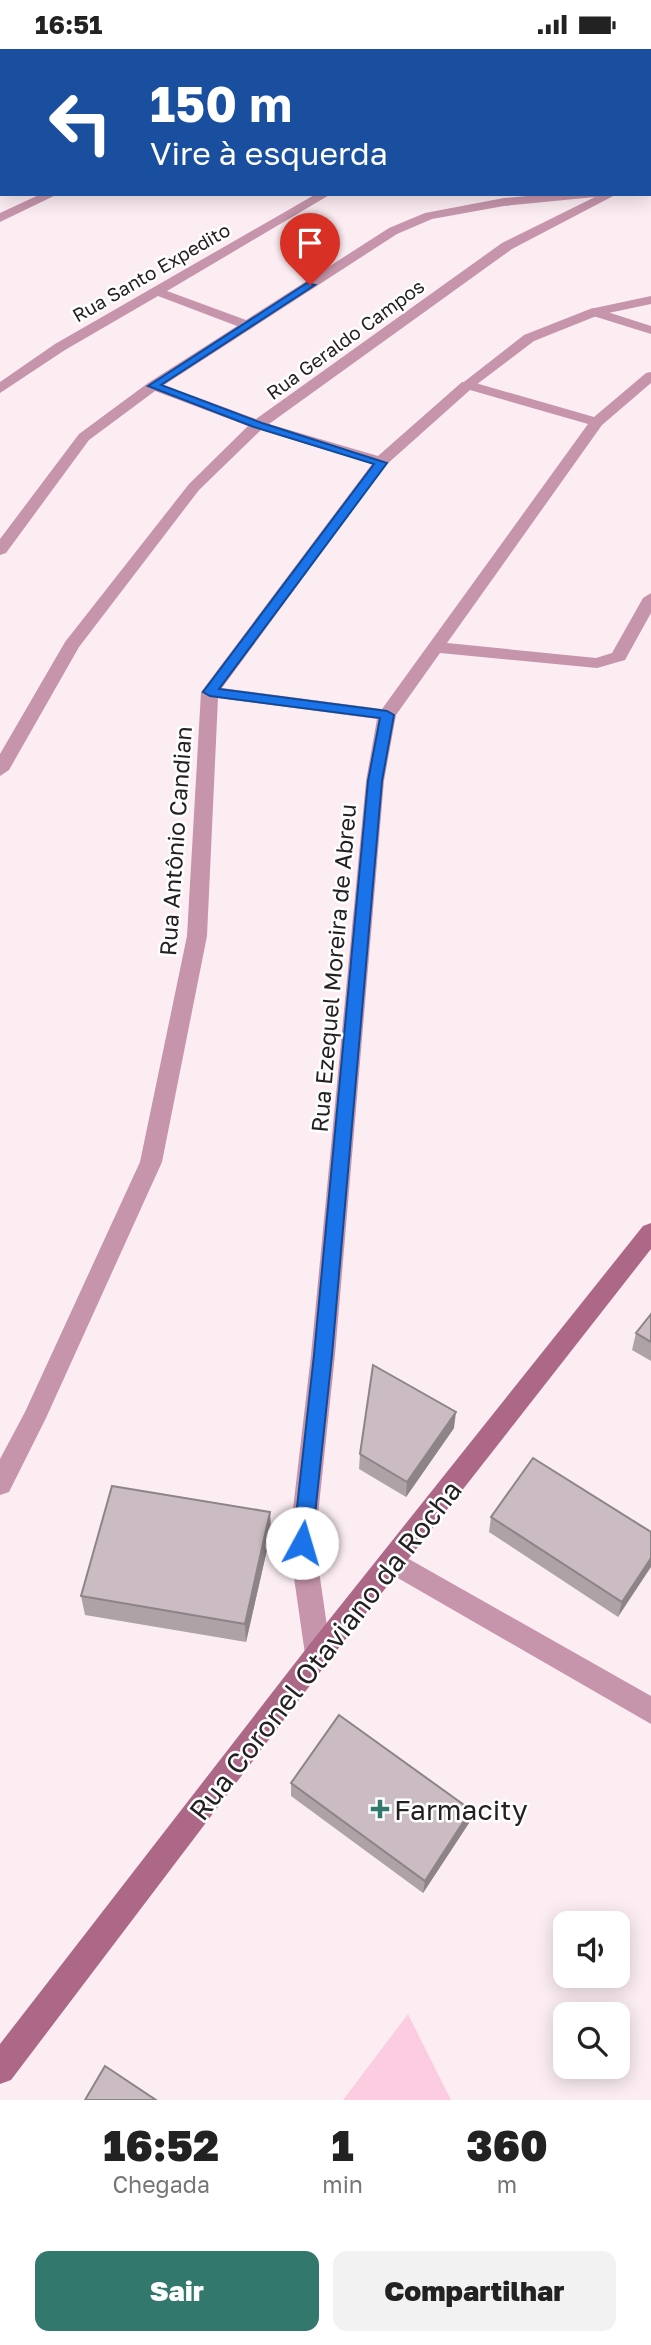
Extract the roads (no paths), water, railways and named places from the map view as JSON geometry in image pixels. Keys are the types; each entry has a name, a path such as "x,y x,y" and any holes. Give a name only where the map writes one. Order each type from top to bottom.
{"street":[{"path":"0,218 48,196"},
{"name":"Rua Santo Expedito","path":"0,389 60,347 322,196"},
{"path":"0,550 84,437 153,386 393,232 429,216 504,202 571,196"},
{"name":"Rua Geraldo Campos","path":"0,771 71,646 194,487 258,425 507,246 607,196"},
{"path":"156,291 248,325"},
{"path":"387,715 210,692 381,463 467,385 528,338 594,311 651,300"},
{"path":"594,311 651,330"},
{"name":"Rua Ezequel Moreira de Abreu","path":"318,1654 302,1543 323,1355 375,781 387,715 597,422 651,376"},
{"path":"467,385 597,422"},
{"path":"153,386 258,425 381,463"},
{"path":"434,647 597,663 619,656 651,598"},
{"name":"Rua Antônio Candian","path":"0,1484 34,1417 151,1162 197,936 210,692"},
{"name":"Rua Coronel Otaviano da Rocha","path":"0,2069 318,1654 651,1232"},
{"path":"393,1562 651,1711"}],"place":[{"name":"Farmacity","path":"380,1809"}]}
